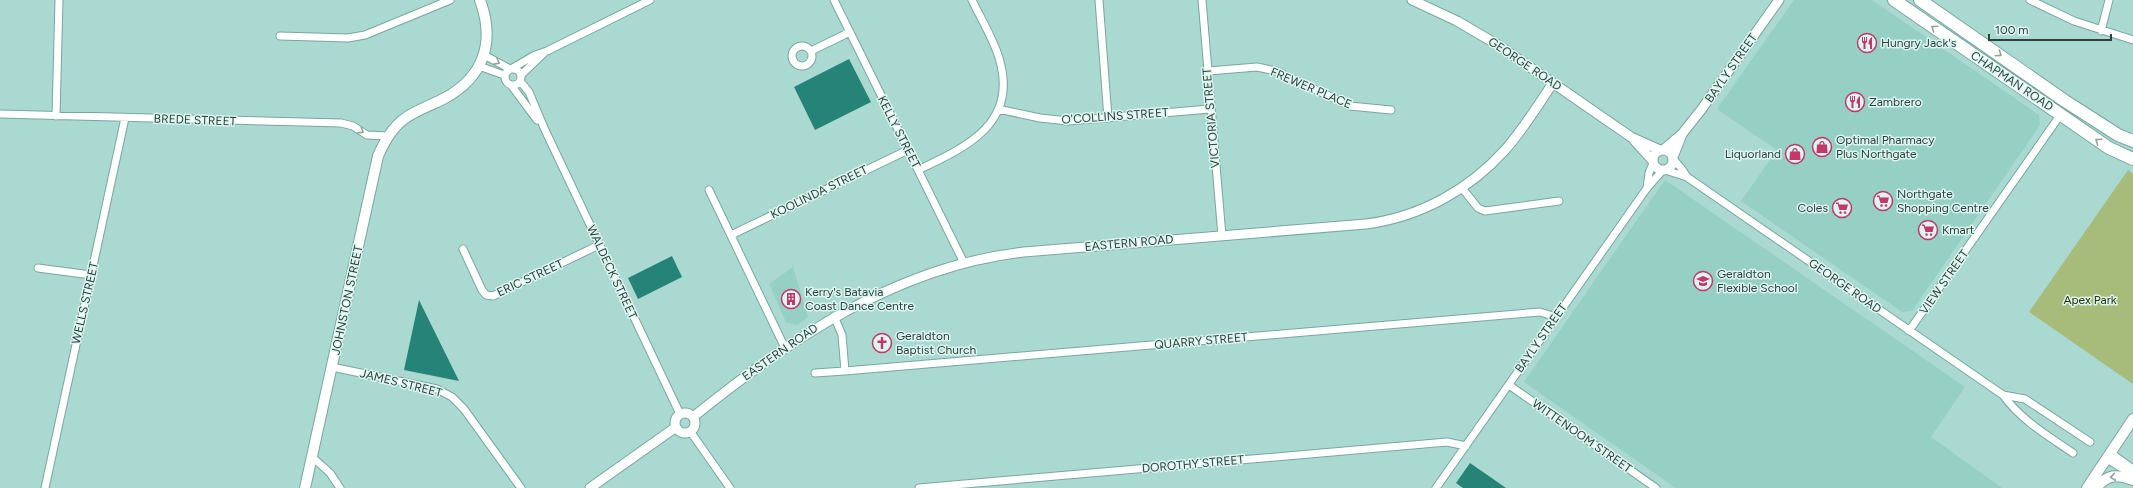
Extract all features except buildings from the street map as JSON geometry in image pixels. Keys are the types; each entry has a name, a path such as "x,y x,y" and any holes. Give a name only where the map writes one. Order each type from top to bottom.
{"main road":[{"path":"479,66 484,55 487,34 486,17 480,0"},
{"name":"CHAPMAN ROAD","path":"1894,0 2109,148 2133,159"},
{"name":"CHAPMAN ROAD","path":"1920,0 2118,136 2133,141"},
{"name":"JOHNSTON STREET","path":"305,488 378,156 388,136 404,119 447,97 468,83 479,66"},
{"path":"2087,488 2133,419"},
{"path":"2096,488 2104,479 2116,476 2133,480"}],"street":[{"path":"56,116 59,0"},
{"path":"280,36 348,38 365,35 450,0"},
{"path":"504,75 522,61 548,51 650,0"},
{"name":"KELLY STREET","path":"834,0 964,263"},
{"path":"918,170 958,151 977,138 987,129 998,109 1002,94 1002,72 999,57 972,0"},
{"path":"1098,0 1108,118"},
{"name":"VICTORIA STREET","path":"1202,0 1210,109 1222,236"},
{"name":"GEORGE ROAD","path":"1412,0 1457,21 1498,45 1632,137 1661,150"},
{"name":"BAYLY STREET","path":"1661,150 1682,134 1701,110 1779,0"},
{"path":"2030,0 2074,21 2101,31 2133,40"},
{"path":"2101,31 2108,0"},
{"path":"811,51 850,32"},
{"path":"504,75 506,83 516,85 520,78 548,51"},
{"path":"484,55 511,69 516,70 520,78"},
{"path":"479,66 504,75"},
{"name":"FREWER PLACE","path":"1208,71 1257,67 1276,71 1350,106 1391,110"},
{"name":"WALDECK STREET","path":"520,78 529,92 544,130 680,414"},
{"name":"EASTERN ROAD","path":"693,417 729,388 785,348 834,316 867,299 980,258 1024,252 1382,222 1423,208 1462,188 1485,170 1506,149 1553,83"},
{"name":"WALDECK STREET","path":"511,85 544,130"},
{"name":"O'COLLINS STREET","path":"998,109 1054,120 1108,118 1210,109"},
{"name":"BREDE STREET","path":"0,114 342,123 353,126 367,135 388,136"},
{"name":"VIEW STREET","path":"1909,331 2061,114"},
{"name":"WELLS STREET","path":"45,488 125,118"},
{"name":"BAYLY STREET","path":"1674,159 1682,134"},
{"name":"GEORGE ROAD","path":"1632,137 1653,162"},
{"name":"KOOLINDA STREET","path":"731,235 908,150"},
{"path":"1661,150 1670,152 1674,159 1672,167 1664,170 1656,167 1653,162 1654,155 1661,150"},
{"name":"GEORGE ROAD","path":"1674,159 1686,177"},
{"name":"BAYLY STREET","path":"1646,188 1653,162"},
{"name":"GEORGE ROAD","path":"1664,170 1686,177 2003,395 2012,407 2039,430 2073,453"},
{"name":"BAYLY STREET","path":"1439,487 1646,188 1664,170"},
{"path":"1462,188 1478,208 1485,211 1559,201"},
{"path":"709,190 785,348"},
{"name":"ERIC STREET","path":"463,249 482,290 486,296 494,296 600,245"},
{"path":"38,268 91,275"},
{"name":"QUARRY STREET","path":"815,373 1540,312 1556,317"},
{"path":"834,316 842,335 845,371"},
{"name":"JAMES STREET","path":"332,367 437,389 452,397 464,409 520,488"},
{"name":"WITTENOOM STREET","path":"1509,385 1656,488"},
{"name":"GEORGE ROAD","path":"2003,395 2025,399 2090,442"},
{"path":"685,413 693,417 694,426 690,431 684,432 676,427 676,419 680,414 685,413"},
{"path":"590,488 676,427"},
{"path":"690,431 730,488"},
{"name":"DOROTHY STREET","path":"920,488 1447,442 1466,446"},
{"path":"311,456 330,473 340,488"},
{"path":"2109,456 2133,468"},
{"path":"2109,456 2133,475"}],"shaded area":[{"path":"1794,0 1872,0 2039,115 2040,125 1912,311 1902,312 1741,201 1777,150 1717,109"},
{"path":"849,59 871,102 815,130 794,87"},
{"name":"Geraldton Flexible School","path":"1665,180 1965,387 1931,437 2002,488 1676,488 1524,382"},
{"path":"672,256 682,277 638,299 628,278"},
{"path":"793,267 808,317 797,325 786,322 769,284"},
{"path":"419,300 459,381 404,370"},
{"path":"1470,463 1506,488 1463,488 1456,483"}],"green space":[{"name":"Apex Park","path":"2128,170 2133,174 2133,384 2029,312"}],"place":[{"name":"Hungry Jack's","path":"1867,43"},
{"name":"Zambrero","path":"1855,102"},
{"name":"Optimal Pharmacy Plus Northgate","path":"1822,147"},
{"name":"Liquorland","path":"1795,154"},
{"name":"Northgate Shopping Centre","path":"1883,201"},
{"name":"Coles","path":"1842,208"},
{"name":"Kmart","path":"1928,230"},
{"name":"Geraldton Flexible School","path":"1703,281"},
{"name":"Kerry's Batavia Coast Dance Centre","path":"791,299"},
{"name":"Geraldton Baptist Church","path":"882,343"}]}
